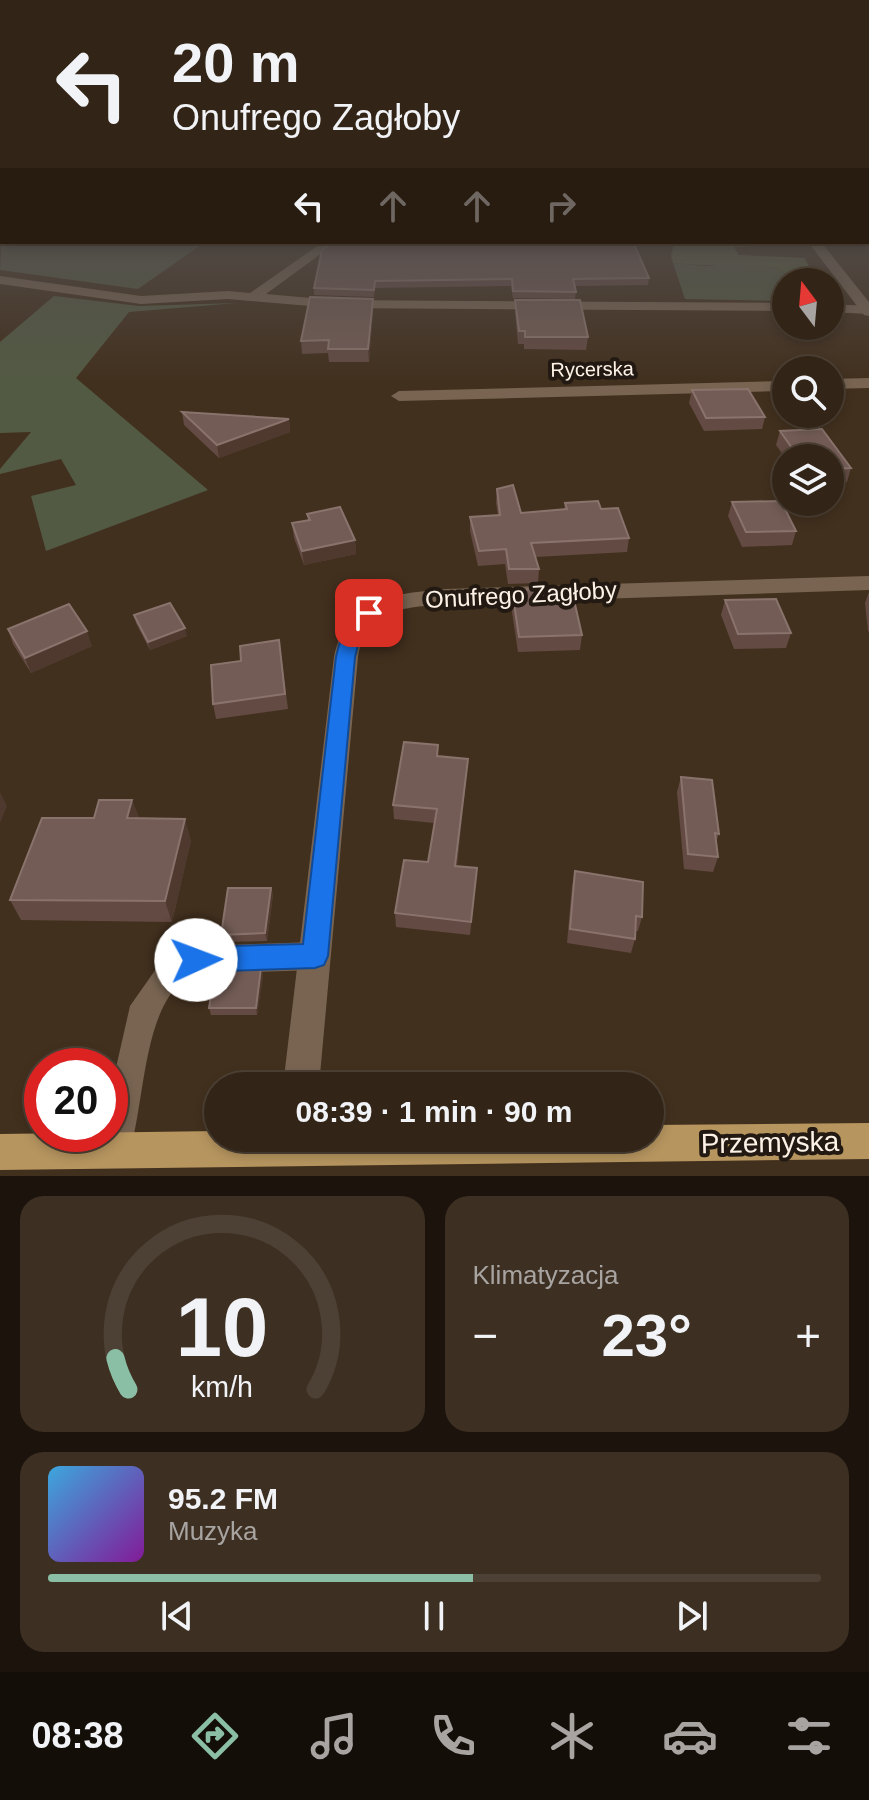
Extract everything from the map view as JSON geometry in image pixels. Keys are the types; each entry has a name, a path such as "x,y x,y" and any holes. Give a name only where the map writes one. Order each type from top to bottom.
{"main road":[{"name":"Przemyska","path":"664,1142 869,1141"},
{"name":"Przemyska","path":"128,1149 204,1147"},
{"name":"Przemyska","path":"0,1152 24,1152"}],"street":[{"path":"254,296 287,273"},
{"path":"838,273 868,311"},
{"path":"0,280 141,300 254,296 324,304 772,307"},
{"path":"844,309 868,311"},
{"path":"844,384 869,383"},
{"name":"Rycerska","path":"399,396 772,386"},
{"name":"Onufrego Zagłoby","path":"303,1072 346,657 350,635 369,613 396,603 452,597 660,587 869,583"}],"lane":[{"path":"128,1085 145,1006 173,969 196,960 315,956"}],"green space":[{"path":"21,273 161,273 138,289"},
{"path":"676,273 772,273 772,301 685,299"},
{"path":"54,296 139,306 237,303 129,312 76,378 208,490 46,551 31,496 76,485 61,459 0,474 0,469 31,432 0,433 0,342"}],"building":[{"path":"317,273 647,273 649,278 573,279 576,292 513,291 512,279 375,281 374,290 314,288"},
{"path":"310,297 373,299 368,349 328,349 329,340 301,341"},
{"path":"515,300 580,300 588,337 525,337 525,331 519,331"},
{"path":"748,389 765,417 706,418 692,390"},
{"path":"182,412 289,419 217,445"},
{"path":"822,429 833,444 789,444 780,431"},
{"path":"513,485 521,513 567,509 565,503 598,501 601,509 618,508 629,538 531,543 539,569 509,569 506,549 479,551 470,517 500,515 497,489"},
{"path":"772,501 772,516 788,516 796,531 746,532 732,502"},
{"path":"340,507 355,540 302,551 292,523 310,520 307,514"},
{"path":"545,589 551,600 574,600 582,635 519,637 512,590"},
{"path":"776,599 791,633 738,634 725,600"},
{"path":"170,603 185,628 148,642 134,615"},
{"path":"69,604 87,631 25,658 8,629"},
{"path":"279,640 285,694 213,704 211,665 241,661 240,646"},
{"path":"404,742 438,745 437,756 468,759 455,866 477,868 471,922 395,913 404,860 428,862 437,809 393,805"},
{"path":"681,777 712,780 719,834 715,833 718,857 688,854"},
{"path":"99,800 132,800 127,818 185,819 165,901 10,900 42,818 94,818"},
{"path":"575,871 643,882 642,917 636,916 635,939 570,929"},
{"path":"228,888 271,888 265,933 221,935"},
{"path":"261,968 256,1008 209,1008 215,969"}],"route":[{"path":"196,960 315,956 346,657 350,635 369,613"}]}
